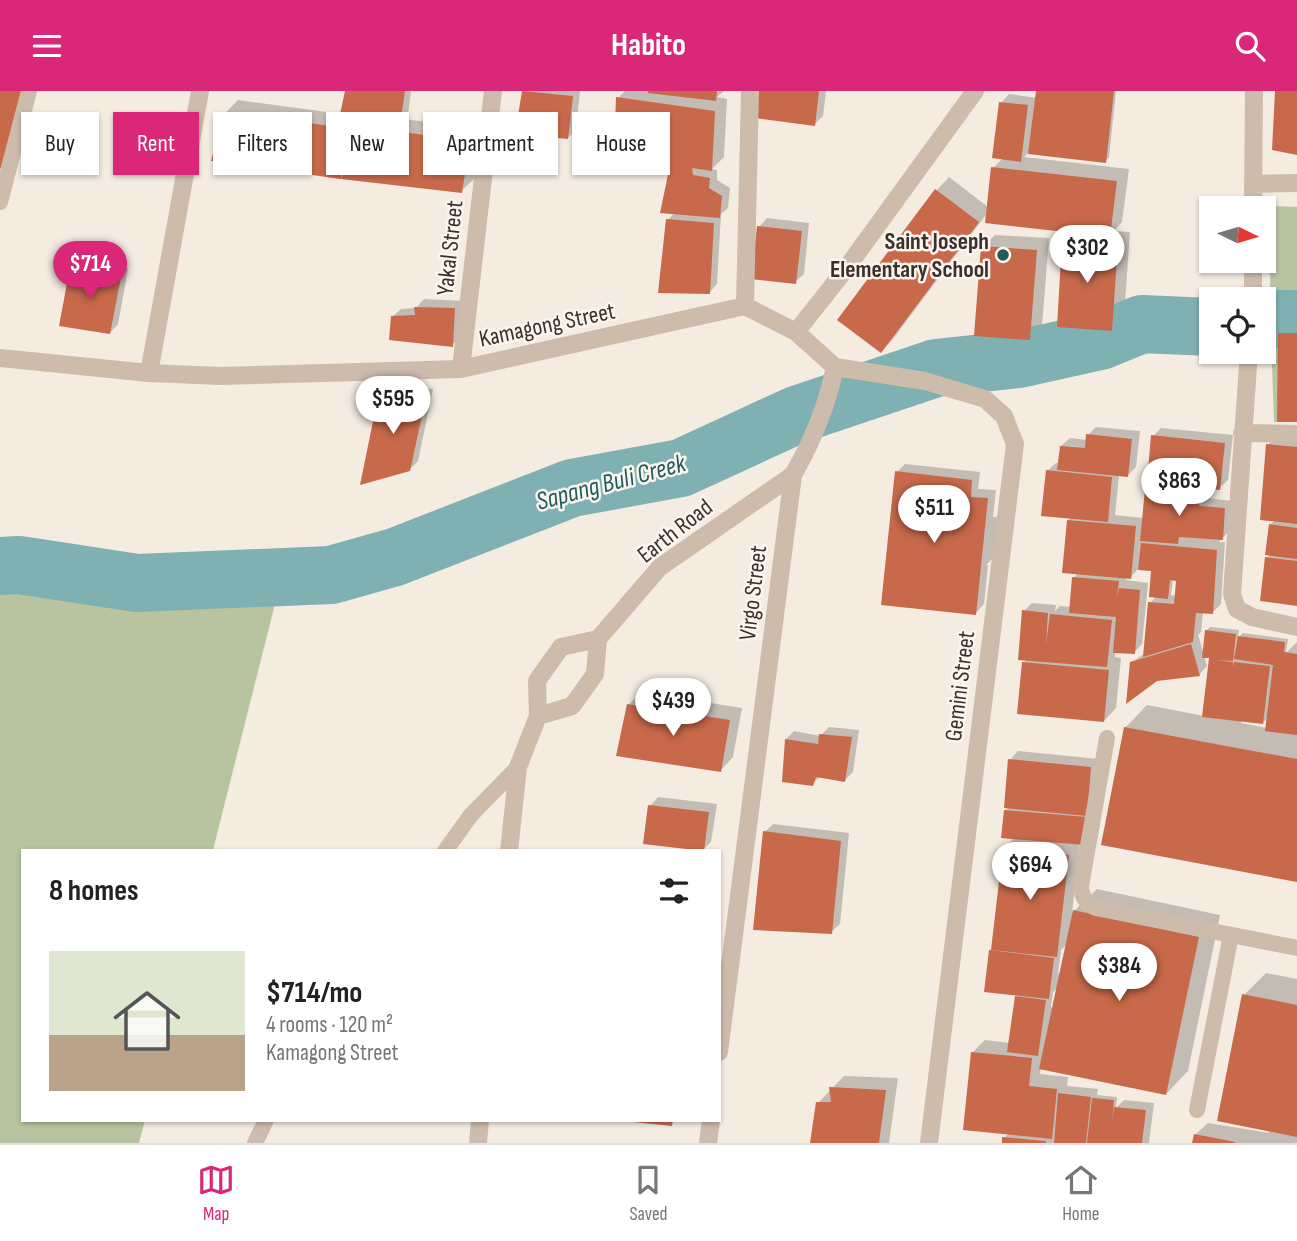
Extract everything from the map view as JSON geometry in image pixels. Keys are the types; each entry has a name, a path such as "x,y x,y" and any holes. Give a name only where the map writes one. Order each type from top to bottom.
{"street":[{"path":"149,373 200,91"},
{"name":"Yakal Street","path":"461,369 493,91"},
{"path":"750,91 746,306 796,332 835,367"},
{"path":"796,332 845,270 975,91"},
{"path":"1253,196 1254,91"},
{"path":"1253,184 1297,183"},
{"name":"Kamagong Street","path":"0,358 149,373 221,376 461,369 746,306"},
{"path":"1248,364 1232,594 1237,609 1252,617 1297,627"},
{"name":"Gemini Street","path":"835,367 925,381 985,399 1004,416 1015,444 929,1143"},
{"name":"Virgo Street","path":"721,1036 793,475 810,445 826,403 835,367"},
{"path":"1242,433 1297,434"},
{"name":"Earth Road","path":"598,639 660,567 793,475"},
{"path":"509,849 518,767 538,716 537,681 561,647 598,639 595,674 572,705 538,716"},
{"path":"478,1143 480,1122"},
{"path":"708,1143 710,1122"}],"lane":[{"path":"0,202 29,91"},
{"path":"1107,738 1085,862 1082,896 1088,904 1297,948"},
{"path":"446,849 471,815 518,767"},
{"path":"1197,1110 1231,935"},
{"path":"255,1143 265,1122"}],"green space":[{"path":"1276,206 1297,207 1297,422 1274,422 1272,364 1276,364 1276,287 1270,287 1270,273 1276,273"},
{"path":"5,581 82,591 169,596 279,588 213,849 21,849 21,1122 144,1122 139,1143 0,1143 0,595"}],"building":[{"path":"0,91 22,91 1,168 0,168"},
{"path":"345,91 405,91 402,112 340,112"},
{"path":"522,91 573,96 568,139 558,138 558,112 519,112"},
{"path":"648,91 717,91 716,101"},
{"path":"759,91 819,91 815,126 755,118"},
{"path":"1036,91 1114,91 1106,163 1028,154"},
{"path":"1275,91 1297,91 1297,155 1272,150"},
{"path":"616,97 715,111 712,171 692,168 693,175 710,178 709,188 722,196 720,218 660,213 670,175 670,112 615,112"},
{"path":"999,102 1028,105 1021,162 992,158"},
{"path":"312,124 326,125 326,175 341,175 341,179 312,175"},
{"path":"409,133 423,135 423,175 465,175 462,193 341,179 342,175 409,175"},
{"path":"991,167 1117,181 1110,237 985,223"},
{"path":"935,189 979,222 881,353 837,320"},
{"path":"666,219 714,223 710,294 658,293"},
{"path":"757,226 802,231 796,284 751,279"},
{"path":"1062,240 1118,244 1112,331 1057,327"},
{"path":"981,246 1037,250 1030,340 974,336"},
{"path":"70,267 121,277 110,334 59,326"},
{"path":"414,307 455,308 453,347 389,340 391,316 415,315"},
{"path":"1278,333 1297,333 1297,422 1277,422"},
{"path":"379,392 426,397 410,471 360,485"},
{"path":"1086,434 1132,439 1128,477 1057,470 1060,446 1085,448"},
{"path":"1151,435 1225,443 1220,490 1147,483"},
{"path":"1266,444 1297,447 1297,524 1260,520"},
{"path":"1046,470 1112,477 1108,522 1041,516"},
{"path":"895,471 972,480 971,497 988,498 976,615 881,605"},
{"path":"1145,489 1201,494 1199,506 1225,508 1223,540 1179,537 1178,544 1140,541"},
{"path":"1067,520 1136,526 1131,579 1062,573"},
{"path":"1269,524 1297,528 1297,559 1265,555"},
{"path":"1141,543 1217,550 1213,614 1196,613 1193,642 1143,657 1148,602 1174,604 1176,581 1170,580 1168,599 1149,597 1151,571 1138,570"},
{"path":"1265,557 1297,561 1297,606 1260,601"},
{"path":"1072,577 1119,581 1117,597 1119,588 1140,590 1135,654 1113,653 1116,617 1069,613"},
{"path":"1022,610 1048,613 1046,645 1050,614 1112,620 1107,667 1018,660"},
{"path":"1205,630 1236,634 1233,661 1215,660 1233,662 1233,667 1234,662 1270,666 1263,724 1202,717 1209,658 1202,658"},
{"path":"1238,636 1285,642 1284,652 1297,654 1297,735 1265,731 1273,665 1234,659"},
{"path":"1191,644 1200,676 1157,681 1126,704 1130,662"},
{"path":"1022,662 1109,670 1104,722 1017,714"},
{"path":"627,704 730,720 721,772 616,756"},
{"path":"1124,727 1297,759 1297,882 1101,845"},
{"path":"819,734 852,737 845,782 816,777 813,786 782,782 785,739 818,744"},
{"path":"1008,759 1091,767 1087,816 1004,808"},
{"path":"648,805 709,812 704,849 643,844"},
{"path":"1004,810 1087,817 1085,845 1001,838"},
{"path":"763,831 841,841 832,934 753,930"},
{"path":"1003,847 1069,855 1057,957 991,950"},
{"path":"1073,910 1199,937 1166,1095 1039,1069"},
{"path":"989,950 1054,958 1049,999 984,992"},
{"path":"1242,994 1297,1005 1297,1137 1217,1121"},
{"path":"1015,996 1046,1000 1038,1056 1007,1052"},
{"path":"971,1052 1032,1058 1029,1086 1057,1089 1052,1139 963,1130"},
{"path":"829,1087 886,1090 879,1143 810,1143 816,1102 831,1102"},
{"path":"1058,1093 1091,1097 1086,1143 1054,1143"},
{"path":"1092,1098 1114,1100 1112,1122 1114,1107 1146,1110 1142,1143 1087,1143"},
{"path":"633,1122 673,1122 672,1126"},
{"path":"1194,1134 1235,1142 1235,1143 1192,1143"},
{"path":"1002,1137 1046,1141 1046,1143 1002,1143"}],"waterway":[{"name":"Sapang Buli Creek","path":"1276,319 1297,319"},
{"name":"Sapang Buli Creek","path":"0,566 19,565 137,583 331,575 395,557 572,488 681,468 796,415 936,368 1019,359 1100,341 1142,324 1199,326"}],"place":[{"name":"Saint Joseph Elementary School","path":"1003,255"}]}
